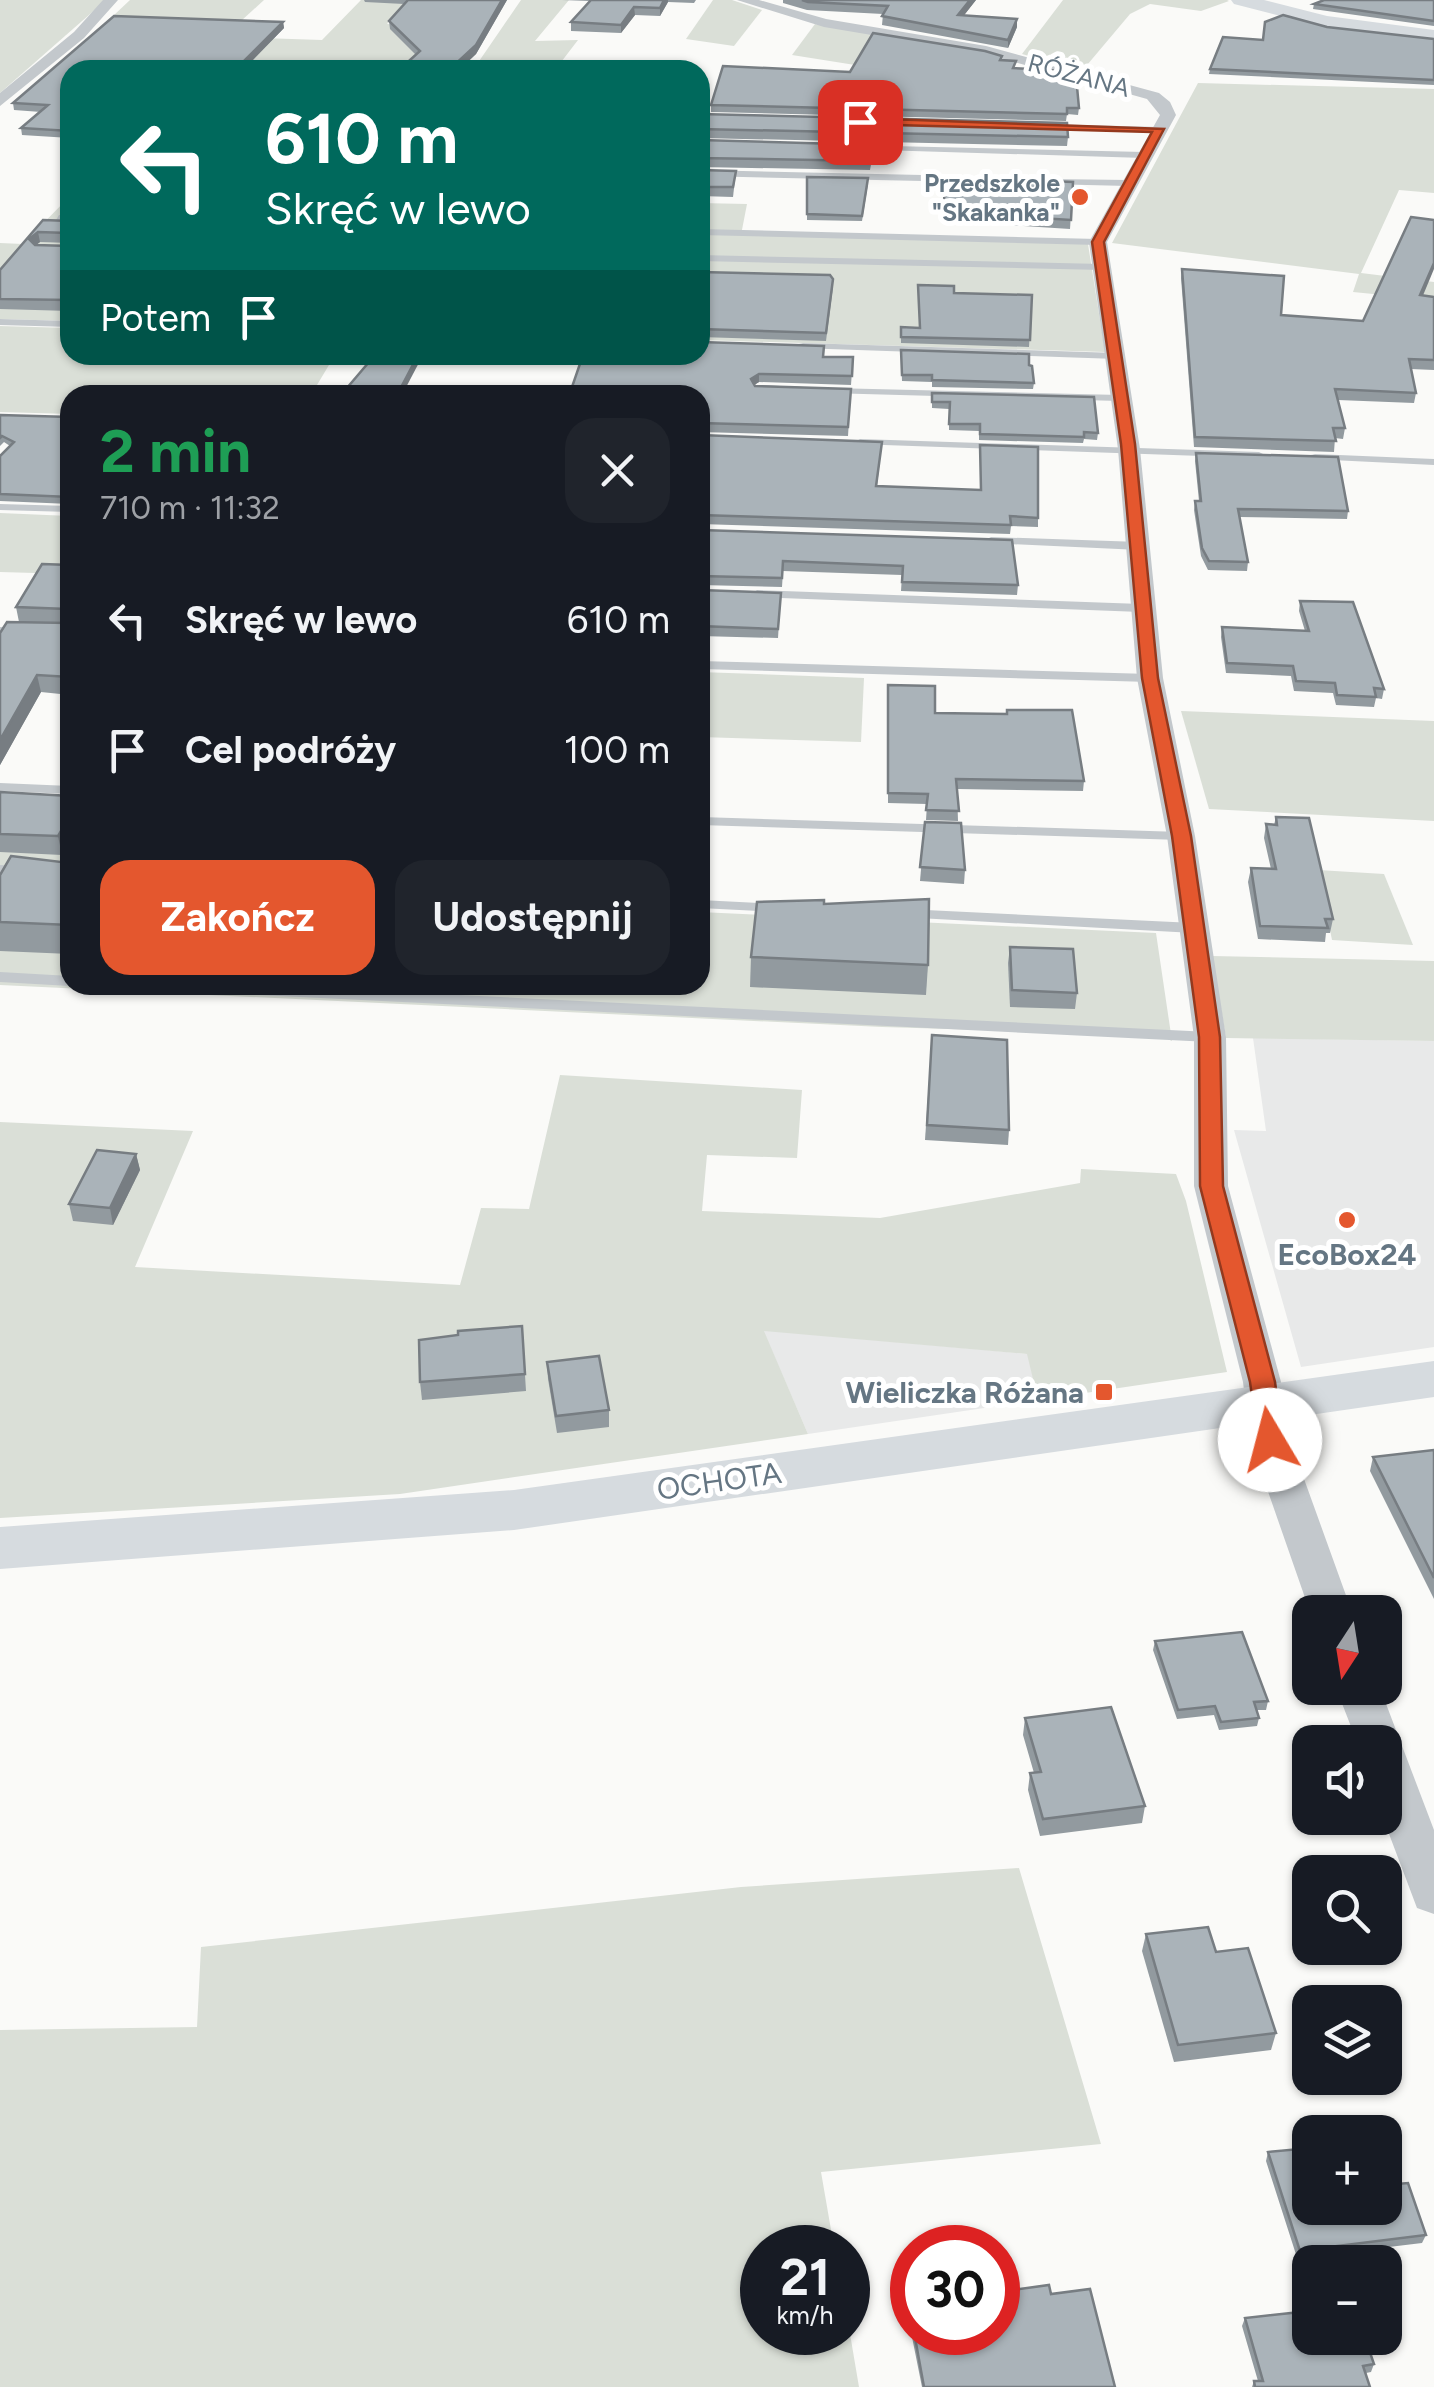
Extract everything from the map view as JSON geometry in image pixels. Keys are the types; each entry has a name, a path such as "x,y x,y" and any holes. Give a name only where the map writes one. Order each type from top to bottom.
{"street":[{"path":"0,100 78,35 112,0"},
{"name":"RÓŻANA","path":"744,0 824,22 986,50 1135,90 1164,105 1168,115 1128,184 1100,255"},
{"path":"1241,0 1307,18 1434,36"},
{"path":"1100,255 1129,449 1150,678 1181,836 1210,1037 1211,1186 1266,1402 1270,1440 1324,1595"},
{"name":"OCHOTA","path":"0,1548 514,1510 1434,1378"},
{"path":"1402,1806 1434,1893"}],"lane":[{"path":"1032,126 1159,129"},
{"path":"839,147 1144,155"},
{"path":"710,173 978,180"},
{"path":"1034,181 1128,184"},
{"path":"710,233 1100,255"},
{"path":"710,258 1100,255"},
{"path":"0,322 60,324"},
{"path":"782,346 1117,356"},
{"path":"814,390 1120,398"},
{"path":"842,442 1264,455"},
{"path":"1302,456 1434,462"},
{"path":"0,507 60,510"},
{"path":"968,540 1140,546"},
{"path":"737,594 1141,608"},
{"path":"0,631 60,634"},
{"path":"710,665 1150,678"},
{"path":"0,787 60,790"},
{"path":"710,822 1181,836"},
{"path":"0,869 60,872"},
{"path":"710,904 799,908"},
{"path":"878,912 1194,928"},
{"path":"0,977 60,980"},
{"path":"361,995 1210,1037"}],"shaded area":[{"path":"0,0 106,0 0,93"},
{"path":"130,0 264,0 241,21 113,16"},
{"path":"361,0 408,0 387,24 440,26 414,60 205,60 227,37 322,40"},
{"path":"521,0 569,0 535,41 578,40 563,60 480,60"},
{"path":"713,0 732,0 762,10 734,46 686,39"},
{"path":"1063,0 1229,1 1201,11 1150,4 1130,14 1082,71 1022,54"},
{"path":"815,24 874,34 855,65 792,55"},
{"path":"1198,83 1434,89 1434,193 1399,190 1361,273 1434,282 1434,300 1353,292 1359,274 1112,243"},
{"path":"710,203 747,204 741,235 1088,244 1105,352 710,340"},
{"path":"60,206 60,321 0,319 0,243 23,244"},
{"path":"0,326 60,328 60,365 329,365 317,385 60,385 60,414 0,412"},
{"path":"0,513 60,516 60,574 0,572"},
{"path":"710,672 864,678 861,742 710,737"},
{"path":"1181,711 1434,721 1434,821 1209,809"},
{"path":"0,792 60,795 60,988 0,985"},
{"path":"1318,870 1384,874 1413,945 1332,940"},
{"path":"710,912 1156,933 1172,1041 1159,1035 882,1027 210,995 710,995"},
{"path":"1212,956 1434,961 1434,1041 1226,1038"},
{"name":"EcoBox24","path":"1253,1038 1434,1041 1434,1347 1301,1367 1234,1130 1266,1131"},
{"path":"560,1075 802,1090 797,1158 707,1155 702,1211 880,1218 1080,1183 1081,1169 1176,1174 1227,1372 1038,1400 1027,1354 764,1331 808,1434 400,1494 0,1518 0,1122 193,1131 135,1267 460,1285 481,1208 529,1209"},
{"path":"763,1330 1028,1354 1038,1400 808,1434"},
{"path":"1019,1868 1101,2144 821,2172 830,2225 740,2225 740,2355 854,2355 859,2387 0,2387 0,2030 197,2027 201,1947 741,1887"}],"building":[{"path":"408,0 502,0 476,45 460,60 410,60 420,51 389,21"},
{"path":"591,0 664,0 660,8 634,7 621,25 571,22"},
{"path":"802,0 970,0 958,15 1017,19 1008,40 882,16 888,6"},
{"path":"1324,0 1434,0 1434,21 1314,4"},
{"path":"1283,15 1327,27 1434,39 1434,80 1210,69 1223,37 1263,40 1265,22"},
{"path":"114,16 283,22 245,60 63,60"},
{"path":"873,33 985,51 1002,56 1000,60 1016,61 1013,68 1076,76 1079,108 1067,108 1067,114 711,105 723,66 850,72"},
{"path":"60,63 60,130 21,128 48,105 13,103"},
{"path":"710,114 1067,123 1068,137 710,129"},
{"path":"710,140 873,145 871,161 710,158"},
{"path":"710,170 736,171 733,187 710,187"},
{"path":"807,177 868,178 862,216 807,214"},
{"path":"946,177 1073,182 1071,220 943,212"},
{"path":"1411,217 1434,220 1434,263 1420,295 1434,297 1434,360 1409,359 1416,393 1335,389 1345,428 1333,428 1336,441 1195,437 1182,269 1284,276 1281,315 1363,321"},
{"path":"43,220 60,221 60,233 38,232 29,239 35,245 60,246 60,300 0,299 0,270"},
{"path":"710,272 830,275 833,279 826,333 710,329"},
{"path":"918,285 954,286 954,293 1032,295 1030,340 901,337 901,327 920,328"},
{"path":"710,342 824,346 823,357 853,357 852,376 759,374 751,379 755,386 851,389 848,427 710,423 710,385 573,385 580,365 710,365"},
{"path":"901,350 1029,354 1034,383 932,380 932,375 902,375"},
{"path":"366,365 413,365 402,385 350,385"},
{"path":"932,393 1094,397 1098,433 1084,432 1084,437 980,434 980,424 949,424 950,402 932,402"},
{"path":"0,415 60,417 60,497 0,494 0,456 14,442 0,438"},
{"path":"710,435 882,442 876,486 981,490 980,445 1038,447 1038,518 1010,516 1011,525 710,515"},
{"path":"1196,453 1338,457 1348,511 1238,509 1248,562 1209,561 1202,548 1195,501 1201,501"},
{"path":"710,530 1012,540 1018,585 902,582 903,566 783,561 782,578 710,576"},
{"path":"42,564 60,565 60,609 16,607"},
{"path":"710,590 781,593 778,629 710,626"},
{"path":"1300,601 1353,602 1384,689 1374,688 1376,697 1337,695 1335,683 1296,681 1293,666 1227,663 1222,627 1309,631"},
{"path":"7,622 60,623 60,676 37,675 0,740 0,633"},
{"path":"888,685 935,686 935,713 1072,710 1084,781 956,779 959,811 926,810 928,794 888,793"},
{"path":"0,792 60,795 58,836 0,834"},
{"path":"1276,817 1309,818 1333,919 1325,919 1328,928 1260,926 1251,868 1276,869 1266,824 1277,825"},
{"path":"925,822 961,823 965,870 920,867"},
{"path":"11,856 60,862 60,925 0,922 0,875"},
{"path":"929,899 928,965 751,957 757,902 824,900 824,904"},
{"path":"1010,947 1073,949 1077,993 1012,990"},
{"path":"932,1035 1007,1040 1009,1130 927,1125"},
{"path":"97,1150 136,1154 110,1208 69,1204"},
{"path":"522,1326 525,1374 420,1382 419,1340 458,1335 458,1331"},
{"path":"599,1356 609,1410 556,1416 547,1362"},
{"path":"1434,1450 1434,1578 1373,1457"},
{"path":"1242,1632 1268,1701 1254,1702 1259,1718 1221,1722 1215,1706 1178,1710 1155,1641"},
{"path":"1111,1707 1145,1806 1043,1819 1030,1773 1041,1772 1025,1718"},
{"path":"1208,1927 1216,1952 1248,1948 1276,2033 1178,2045 1146,1934"},
{"path":"1292,2150 1292,2225 1402,2225 1402,2184 1408,2183 1426,2235 1345,2245 1298,2245 1268,2152"},
{"path":"1049,2285 1051,2294 1090,2289 1115,2387 924,2387 918,2355 1020,2355 1020,2289"},
{"path":"1292,2313 1292,2355 1371,2355 1374,2364 1363,2366 1370,2387 1255,2387 1254,2381 1263,2381 1245,2318"}],"place":[{"name":"Przedszkole \"Skakanka\"","path":"1080,197"},
{"name":"EcoBox24","path":"1347,1220"},
{"name":"Wieliczka Różana","path":"1104,1392"}],"route":[{"path":"860,122 1159,129 1098,242 1128,444 1150,678 1181,836 1210,1037 1211,1186 1262,1382 1270,1440"}]}
